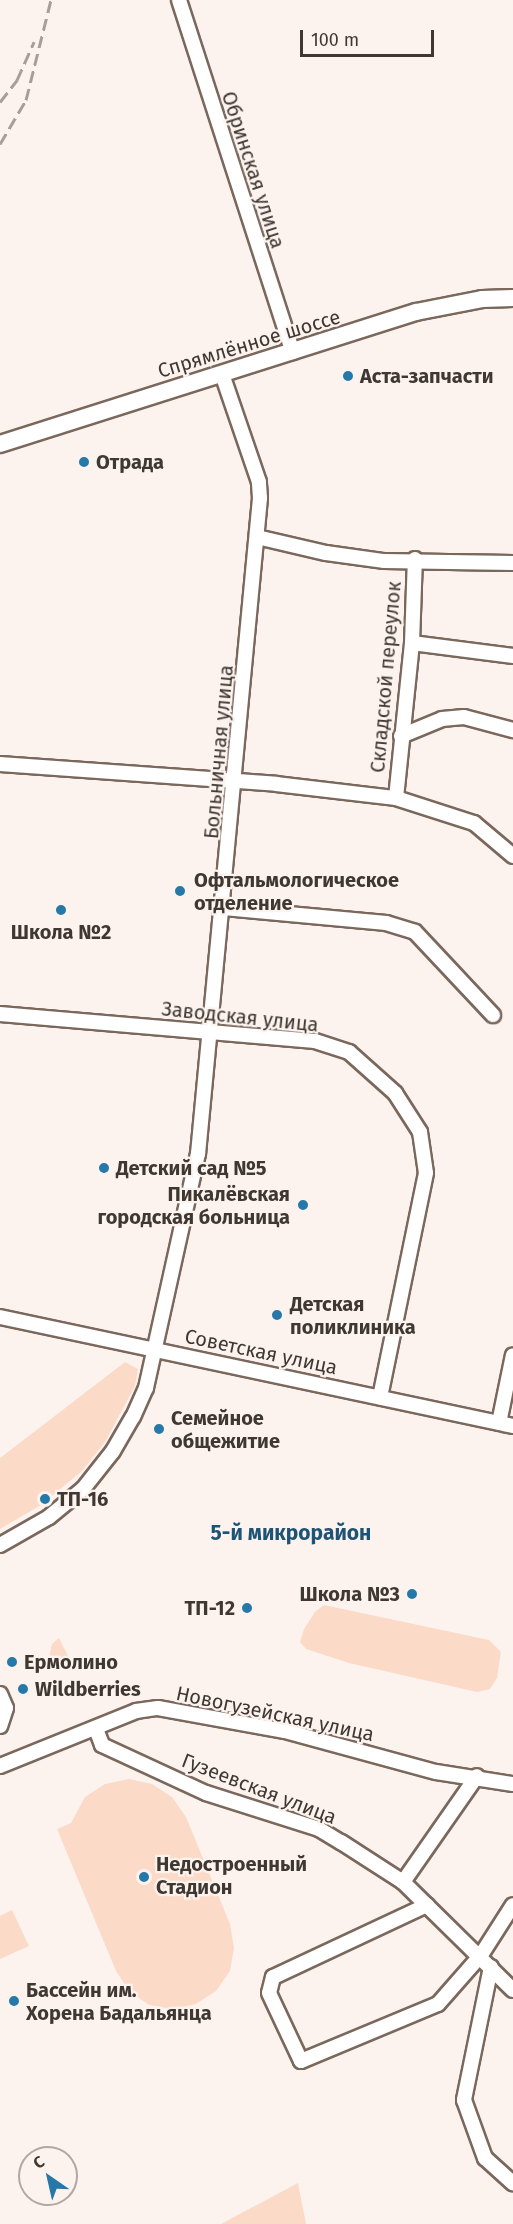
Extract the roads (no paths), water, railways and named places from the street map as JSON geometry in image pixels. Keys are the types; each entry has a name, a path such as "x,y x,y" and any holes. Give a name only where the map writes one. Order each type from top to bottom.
{"main road":[{"name":"Спрямлённое шоссе","path":"0,444 437,307 513,298"}],"street":[{"name":"Обринская улица","path":"179,0 293,352"},
{"name":"Больничная улица","path":"0,1545 49,1517 82,1489 113,1451 146,1388 198,1154 236,782 260,482 222,374"},
{"path":"257,537 326,554 384,561 415,559 513,563"},
{"name":"Складской переулок","path":"396,798 412,643 415,559"},
{"path":"412,643 513,656"},
{"path":"401,736 442,719 464,717 513,730"},
{"path":"0,764 236,782 396,798 474,823 513,856"},
{"path":"224,908 386,923 415,932 493,1015"},
{"name":"Заводская улица","path":"0,1014 315,1041 349,1052 395,1093 420,1132 426,1179 380,1397"},
{"name":"Советская улица","path":"0,1317 513,1426"},
{"path":"499,1423 513,1355"},
{"path":"0,1694 6,1708 0,1726"},
{"name":"Новогузейская улица","path":"0,1766 136,1712 158,1708 285,1731 436,1772 477,1776 513,1784"},
{"name":"Гузеевская улица","path":"96,1729 102,1745 245,1808 319,1829 403,1882 481,1955 513,1990"},
{"path":"403,1882 477,1776"},
{"path":"427,1905 273,1977 269,1993 302,2061 438,2004 481,1955 513,1905"},
{"path":"491,1967 464,2100 484,2158 513,2183"}],"railway":[{"path":"0,144 26,100 51,0"},
{"path":"0,102 17,80 34,42"}],"place":[{"name":"Аста-запчасти","path":"348,376"},
{"name":"Отрада","path":"84,462"},
{"name":"Офтальмологическое отделение","path":"180,891"},
{"name":"Школа №2","path":"61,910"},
{"name":"Детский сад №5","path":"104,1168"},
{"name":"Пикалёвская городская больница","path":"303,1205"},
{"name":"Детская поликлиника","path":"277,1315"},
{"name":"Семейное общежитие","path":"159,1429"},
{"name":"ТП-16","path":"45,1499"},
{"name":"Школа №3","path":"412,1594"},
{"name":"ТП-12","path":"247,1608"},
{"name":"Ермолино","path":"12,1662"},
{"name":"Wildberries","path":"23,1689"},
{"name":"Недостроенный Стадион","path":"144,1877"},
{"name":"Бассейн им. Хорена Бадальянца","path":"14,2001"}],"district":[{"name":"5-й микрорайон","path":"291,1533"}]}
